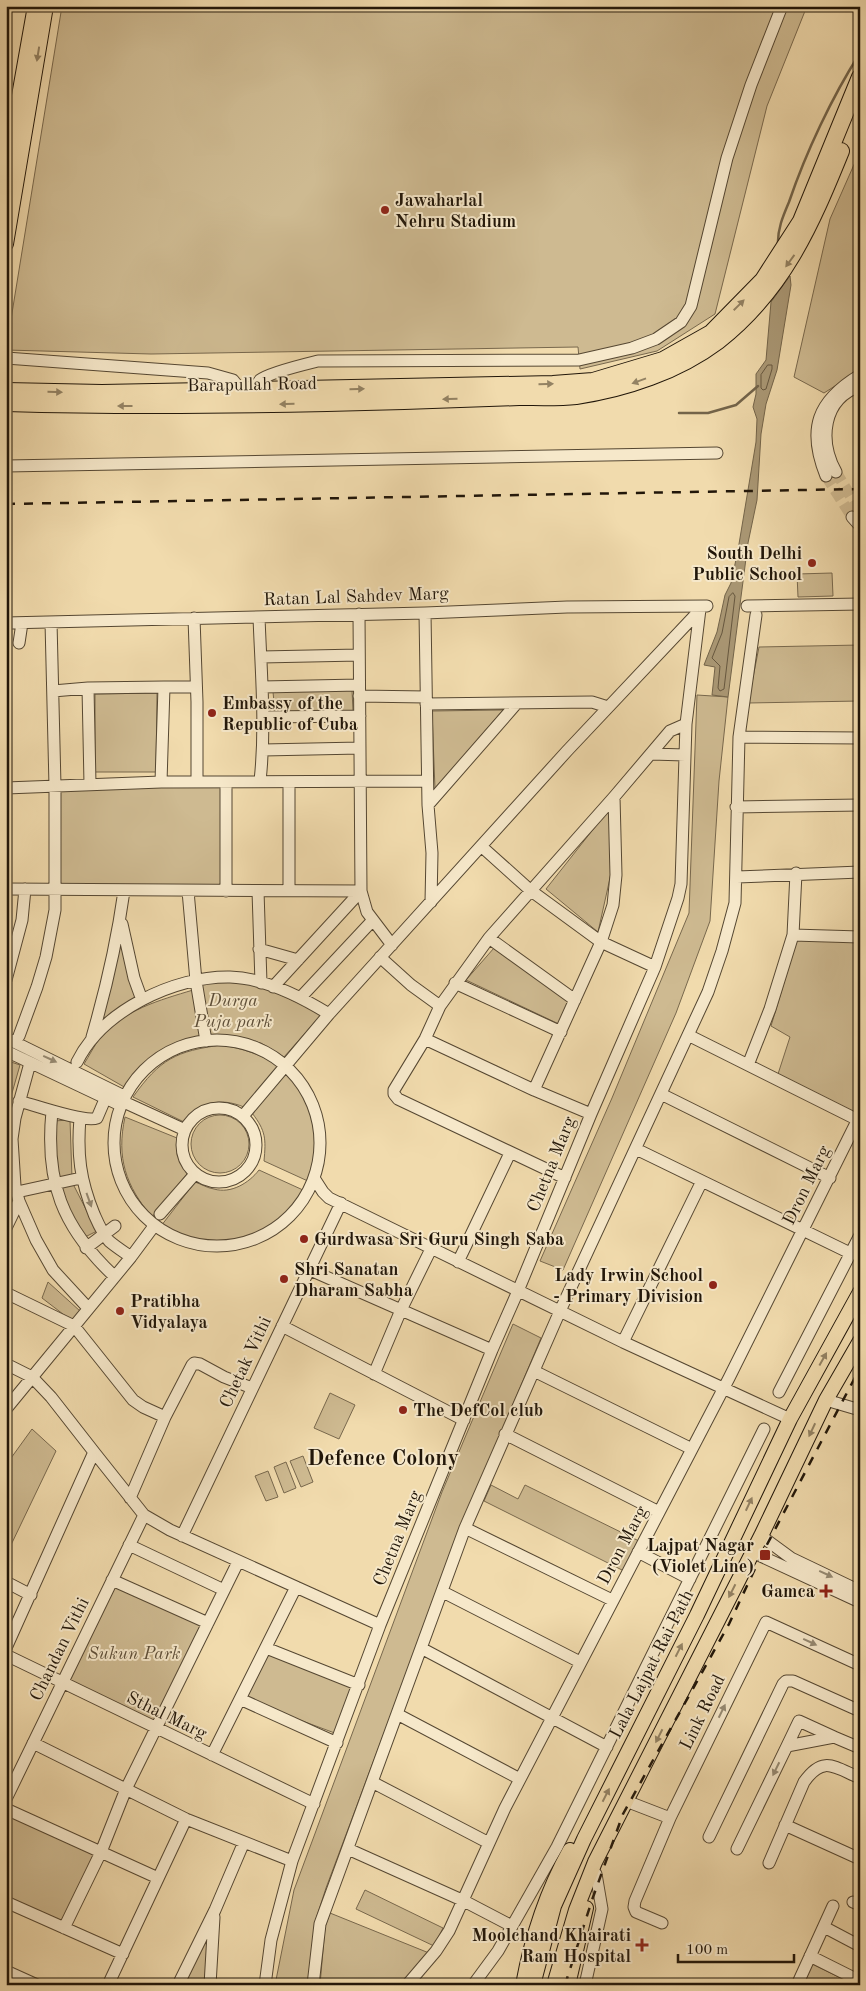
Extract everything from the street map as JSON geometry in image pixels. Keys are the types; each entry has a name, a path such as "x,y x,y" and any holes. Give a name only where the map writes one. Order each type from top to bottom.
{"highway":[{"path":"498,392 593,381 663,360 710,333 763,280 801,221 860,77"},
{"path":"498,392 575,396 635,382 676,366 717,341 760,303 795,254 818,209 860,105"},
{"name":"Barapullah Road","path":"6,391 102,394 248,391 498,392"},
{"name":"Barapullah Road","path":"6,403 104,406 248,405 498,392"}],"main road":[{"path":"6,244 34,6"},
{"path":"6,169 19,131 46,6"},
{"name":"Lala Lajpat Rai Path","path":"533,1985 554,1906 584,1839 697,1615 790,1420 860,1292"},
{"path":"554,1985 576,1910 626,1801 761,1536 826,1400 860,1341"},
{"path":"523,1985 538,1918 559,1869 574,1843 584,1839"},
{"path":"568,1985 596,1868"}],"street":[{"path":"6,358 208,373 232,380 248,391 266,377 318,361 579,360 632,348 656,339 681,322 691,306 727,158 751,85 782,6"},
{"path":"860,375 833,395 818,419 816,437 818,449 831,474 826,447 826,422 833,407 842,395 860,386"},
{"path":"6,466 717,453"},
{"path":"747,606 860,604"},
{"name":"Ratan Lal Sahdev Marg","path":"6,623 194,618 230,621 259,617 359,614 390,617 425,612 568,607 702,608"},
{"path":"243,1116 329,1014 608,707 702,608"},
{"name":"Chetna Marg","path":"265,1985 271,1940 292,1861 380,1625 492,1350 591,1114 656,967 678,898 681,884 686,724 702,608"},
{"path":"425,612 427,782 432,853 431,902"},
{"path":"359,614 361,891 367,912 392,945"},
{"path":"313,1985 320,1924 465,1528 560,1311 636,1149 651,1125 662,1094 708,992 722,951 735,903 739,737 756,615"},
{"path":"259,617 263,717 263,750 260,782"},
{"path":"194,618 197,782"},
{"path":"19,1036 37,987 48,950 54,919 56,890 55,786 50,622"},
{"path":"19,643 22,623"},
{"path":"261,657 359,655"},
{"path":"161,782 164,687"},
{"path":"53,690 196,687"},
{"path":"262,687 359,690 426,701 592,702 608,707"},
{"path":"88,688 90,784"},
{"path":"428,805 517,703"},
{"path":"263,717 360,716"},
{"path":"565,1178 398,1099 394,1094 394,1090 425,1039 440,1006 489,938 670,731 686,724"},
{"path":"739,737 860,738"},
{"path":"263,750 360,748"},
{"path":"651,754 685,755"},
{"path":"6,788 161,782 427,782"},
{"path":"226,782 226,891"},
{"path":"288,890 289,782"},
{"path":"534,1090 601,942 613,905 616,875 614,797"},
{"path":"736,806 860,805"},
{"path":"481,846 530,890 601,942 656,967"},
{"path":"737,877 860,872"},
{"path":"748,1065 770,1009 793,935 796,874"},
{"path":"6,889 361,891"},
{"path":"6,980 22,920 25,889"},
{"path":"91,1039 108,982 124,891"},
{"path":"188,891 196,981 206,1041"},
{"path":"258,891 261,983"},
{"path":"273,986 361,891"},
{"path":"120,918 134,978 142,1000"},
{"path":"301,997 374,920"},
{"path":"793,935 860,937"},
{"path":"489,938 575,1000"},
{"path":"260,949 298,960"},
{"path":"380,958 411,985 440,1006"},
{"path":"76,1062 91,1039 118,1015 142,1000 196,981 230,977 261,983 301,997 329,1014"},
{"path":"455,983 561,1032"},
{"path":"688,1035 859,1118"},
{"path":"6,1038 124,1101 185,1130"},
{"path":"425,1039 534,1090 591,1114"},
{"path":"206,1041 240,1043 256,1048 285,1066 297,1078 307,1093 319,1126 319,1161 314,1178 303,1200 292,1214 277,1227 244,1243 225,1246 206,1246 188,1242 170,1236 154,1226 140,1213 128,1197 114,1161 115,1123 124,1101 141,1072 164,1054 177,1048 206,1041"},
{"path":"7,1055 30,1063 106,1097 124,1101"},
{"path":"6,1228 14,1190 12,1139 19,1100 30,1063"},
{"path":"662,1094 830,1178"},
{"path":"19,1100 80,1118 95,1120 106,1097"},
{"path":"222,1108 229,1110 243,1116 254,1132 257,1145 254,1158 248,1169 238,1178 226,1182 212,1182 195,1174 189,1168 182,1146 185,1130 194,1118 207,1110 222,1108"},
{"path":"52,1110 51,1148 54,1183 64,1208 86,1248 114,1276"},
{"path":"80,1118 78,1149 81,1178 90,1206 104,1235 131,1257"},
{"name":"Dron Marg","path":"407,1985 436,1951 449,1931 520,1778 723,1389 859,1118"},
{"path":"636,1149 803,1232 850,1253"},
{"path":"458,1262 510,1153"},
{"path":"160,1214 195,1174"},
{"path":"14,1190 81,1178"},
{"path":"314,1178 329,1198 623,1342 790,1420"},
{"path":"623,1342 702,1181"},
{"path":"14,1190 36,1240 53,1270 88,1308"},
{"path":"303,1200 329,1198"},
{"name":"Chetak Vithi","path":"182,1536 341,1203"},
{"path":"86,1248 115,1226"},
{"path":"6,1408 131,1257 154,1226"},
{"path":"779,1392 860,1235"},
{"path":"374,1374 401,1310 431,1249"},
{"path":"308,1269 492,1350"},
{"path":"6,1293 74,1326 133,1400 164,1417"},
{"path":"282,1326 464,1420"},
{"path":"130,1498 164,1417 194,1363 252,1388"},
{"path":"6,1364 32,1377 57,1404 144,1515 182,1536 380,1625"},
{"path":"534,1371 692,1449"},
{"path":"826,1400 860,1410"},
{"path":"473,1985 498,1951 557,1847 764,1429"},
{"path":"505,1434 658,1512"},
{"path":"6,1648 94,1452"},
{"name":"Chandan Vithi","path":"6,1799 144,1515"},
{"path":"465,1528 612,1600"},
{"path":"761,1536 789,1563 860,1602"},
{"path":"129,1545 224,1590"},
{"path":"638,1552 690,1579"},
{"path":"752,1552 789,1563 860,1590"},
{"path":"64,1928 101,1852 126,1789 238,1562"},
{"path":"112,1580 208,1623"},
{"path":"6,1582 31,1595"},
{"path":"212,1756 296,1588"},
{"path":"442,1592 580,1662"},
{"name":"Link Road","path":"662,1923 636,1912 634,1907 670,1818 766,1622 860,1665"},
{"path":"266,1648 359,1685"},
{"path":"421,1648 607,1747"},
{"name":"Sthal Marg","path":"6,1655 314,1804"},
{"path":"709,1837 786,1681 793,1681 860,1711"},
{"path":"240,1699 337,1743"},
{"path":"397,1714 520,1778"},
{"path":"737,1849 799,1721 860,1748"},
{"path":"787,1746 834,1737"},
{"path":"33,1743 186,1819 292,1861"},
{"path":"769,1863 804,1782 812,1770 820,1766 829,1765 860,1778"},
{"path":"372,1782 489,1843"},
{"path":"626,1801 670,1818"},
{"path":"6,1809 158,1878"},
{"path":"108,1985 186,1819"},
{"path":"785,1825 860,1859"},
{"path":"178,1985 215,1910 244,1842"},
{"path":"348,1849 464,1901 512,1926"},
{"path":"585,1985 602,1909 596,1868"},
{"path":"6,1902 122,1954"},
{"path":"797,1985 833,1906"},
{"path":"210,1985 215,1910"},
{"path":"824,1927 860,1946"},
{"path":"810,1956 860,1981"},
{"path":"6,1971 37,1985"}],"green space":[{"name":"Jawaharlal Nehru Stadium","path":"62,6 807,6 767,106 715,314 657,351 580,369 578,347 151,354 6,350"},
{"path":"860,151 860,370 824,393 794,377 830,219"},
{"path":"832,573 833,596 798,597 797,574"},
{"path":"860,645 860,701 748,703 759,647"},
{"path":"352,690 353,711 275,712 273,692"},
{"path":"157,693 156,772 95,772 95,694"},
{"path":"697,695 728,697 719,781 710,921 676,1013 563,1270 540,1261 612,1098 689,913"},
{"path":"503,710 435,789 432,711"},
{"path":"222,785 222,886 59,887 59,790"},
{"path":"610,808 612,869 598,932 546,889"},
{"path":"121,936 138,999 98,1027"},
{"path":"798,936 860,939 860,1101 854,1112 778,1074 790,1037 771,1026"},
{"path":"494,948 571,1002 561,1025 466,980"},
{"name":"Durga Puja park","path":"236,981 268,989 322,1014 284,1057 261,1043 238,1038 209,1037 201,983"},
{"path":"193,990 201,1036 170,1046 146,1065 126,1088 84,1064 100,1038 120,1020 143,1007"},
{"path":"222,1045 252,1053 279,1066 244,1107 227,1102 211,1103 197,1110 184,1122 133,1097 152,1074 170,1059 192,1050"},
{"path":"11,1062 20,1065 6,1114 6,1072"},
{"path":"287,1072 304,1094 313,1115 316,1149 310,1182 264,1161 264,1136 260,1125 252,1113"},
{"path":"220,1115 231,1117 244,1128 249,1144 247,1155 236,1168 220,1173 209,1171 196,1160 191,1144 193,1133 204,1120"},
{"path":"125,1117 177,1138 179,1157 187,1174 152,1217 136,1194 125,1171 122,1146"},
{"path":"70,1120 72,1178 55,1178 53,1121"},
{"path":"259,1170 303,1190 290,1209 277,1222 262,1231 228,1241 211,1241 177,1234 161,1226 195,1182 220,1190 233,1189 245,1183"},
{"path":"72,1182 97,1231 83,1238 59,1188"},
{"path":"48,1282 80,1311 72,1321 42,1298"},
{"path":"513,1324 541,1338 462,1525 326,1888 315,1922 308,1985 275,1985 294,1890 442,1492"},
{"path":"330,1393 355,1405 339,1439 314,1428"},
{"path":"32,1429 56,1451 10,1547 6,1546 6,1465"},
{"path":"303,1456 313,1482 301,1487 290,1461"},
{"path":"286,1462 296,1488 284,1493 274,1467"},
{"path":"268,1471 278,1497 266,1501 255,1476"},
{"path":"491,1485 518,1499 525,1485 639,1541 624,1571 484,1501"},
{"name":"Sukun Park","path":"113,1583 201,1625 154,1723 66,1682"},
{"path":"267,1649 358,1685 340,1735 246,1700"},
{"path":"6,1809 101,1852 64,1928 6,1902"},
{"path":"365,1890 443,1928 434,1946 356,1909"},
{"path":"215,1910 210,1985 178,1985"},
{"path":"330,1913 429,1953 403,1985 320,1985 325,1927"},
{"path":"812,1964 855,1985 802,1985"}],"water":[{"path":"790,276 791,285 777,370 766,404 761,434 757,500 748,543 728,697 712,695 715,667 704,665 717,632 738,550 756,442 757,419 753,407 756,394 756,374 766,360 771,302"}],"waterway":[{"path":"778,246 778,234 781,223 803,164 820,125 860,53"},
{"path":"679,413 708,413 736,405 758,386"}],"tunnel":[{"path":"836,472 860,512"},
{"path":"826,476 852,517"}],"railway":[{"path":"6,504 860,489"},
{"path":"565,1985 592,1900 623,1814 729,1624 761,1556 860,1368"}],"place":[{"name":"Jawaharlal Nehru Stadium","path":"385,210"},
{"name":"South Delhi Public School","path":"812,563"},
{"name":"Embassy of the Republic of Cuba","path":"212,713"},
{"name":"Gurdwasa Sri Guru Singh Saba","path":"304,1239"},
{"name":"Shri Sanatan Dharam Sabha","path":"284,1279"},
{"name":"Lady Irwin School - Primary Division","path":"713,1285"},
{"name":"Pratibha Vidyalaya","path":"120,1311"},
{"name":"The DefCol club","path":"403,1410"},
{"name":"Lajpat Nagar (Violet Line)","path":"765,1555"},
{"name":"Gamca","path":"826,1591"},
{"name":"Moolchand Khairati Ram Hospital","path":"642,1945"}],"district":[{"name":"Defence Colony","path":"383,1457"}]}
